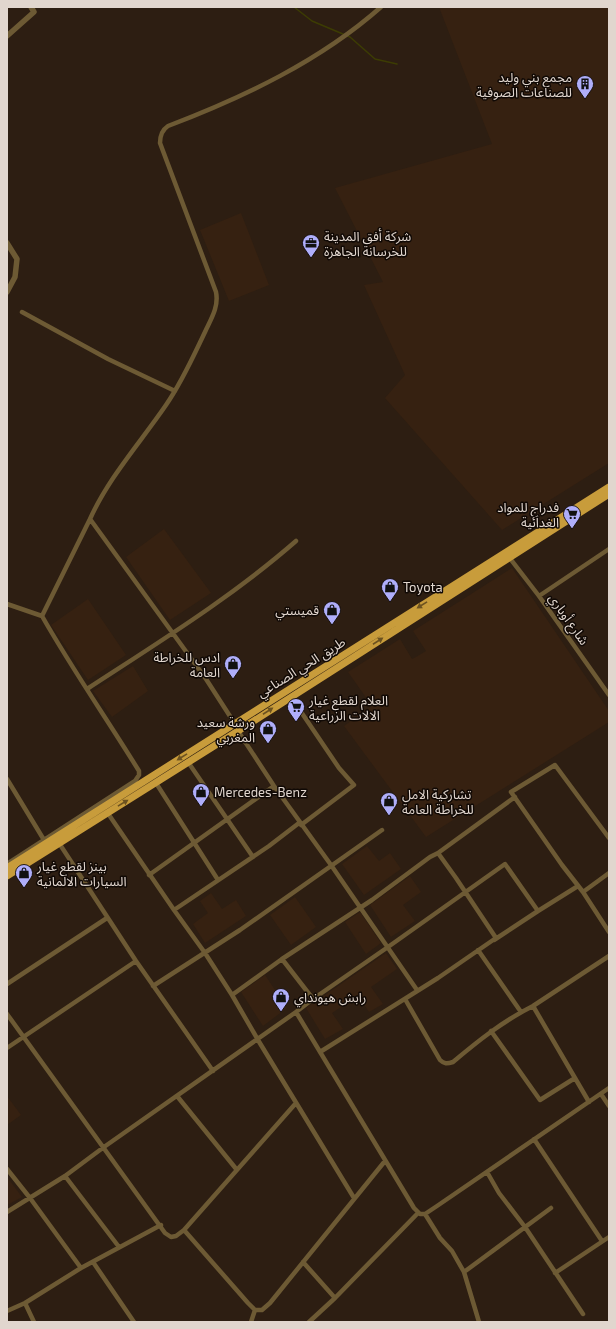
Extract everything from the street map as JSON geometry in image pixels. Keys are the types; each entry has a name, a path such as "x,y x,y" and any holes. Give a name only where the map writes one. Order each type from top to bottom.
{"highway":[{"name":"طريق الحي الصناعي","path":"7,868 145,780 237,727 609,487"},
{"path":"7,876 107,812 156,783 237,727 291,697 609,494"}],"street":[{"path":"7,36 34,12 31,7"},
{"path":"42,616 90,519 118,469 175,391 194,357 215,309 217,299 160,143 162,131 168,126 215,107 260,86 295,67 336,42 381,7"},
{"path":"7,242 17,259 15,277 7,292"},
{"path":"22,312 108,359 175,391"},
{"path":"90,519 206,679 274,786 331,865 417,990"},
{"path":"87,689 173,633 271,563 296,541"},
{"path":"539,596 609,549"},
{"name":"شارع أوباري","path":"509,557 539,596 609,695"},
{"path":"7,604 42,616 62,652 145,780"},
{"path":"174,910 253,857 354,785 339,768 291,697"},
{"path":"188,762 253,857"},
{"path":"609,838 555,764 511,792 562,865 583,892 609,932"},
{"path":"7,864 137,780 139,771"},
{"path":"7,779 44,840"},
{"path":"156,783 218,880"},
{"path":"149,875 274,786"},
{"path":"232,995 282,959 360,908 515,797"},
{"path":"107,812 149,875 205,953 232,995 354,1198"},
{"path":"153,986 240,930 382,830"},
{"path":"59,843 136,961 213,1071"},
{"path":"438,853 496,938 494,940"},
{"path":"7,1212 65,1176 505,864 538,911"},
{"path":"583,892 609,873"},
{"path":"320,1052 438,978 478,950 578,886"},
{"path":"7,984 107,918"},
{"path":"478,950 521,1012"},
{"path":"405,999 440,1060 443,1063 448,1064 453,1062 491,1031 533,1006 609,956"},
{"path":"282,959 313,999"},
{"path":"7,1048 136,961"},
{"path":"533,1006 589,1102"},
{"path":"296,1012 418,1213"},
{"path":"7,1014 161,1225 165,1233 171,1237 176,1236 184,1230 296,1103"},
{"path":"491,1031 540,1100 575,1078"},
{"path":"418,1213 425,1214 609,1088"},
{"path":"601,1094 609,1106"},
{"path":"177,1096 237,1170"},
{"path":"534,1139 602,1241"},
{"path":"184,1230 248,1303 255,1310 262,1310 270,1303 354,1198 386,1161"},
{"path":"7,1169 81,1268"},
{"path":"487,1172 583,1314"},
{"path":"65,1176 120,1247"},
{"path":"464,1272 551,1208"},
{"path":"308,1322 335,1298 418,1213"},
{"path":"425,1214 440,1238 452,1251 464,1272 478,1322"},
{"path":"7,1304 9,1310 25,1303 81,1268 161,1225"},
{"path":"555,1273 609,1237"},
{"path":"93,1262 134,1322"},
{"path":"302,1262 335,1298"},
{"path":"25,1303 34,1322"},
{"path":"251,1322 255,1310"}],"shaded area":[{"path":"439,7 609,7 609,463 502,530 385,398 405,375 364,285 383,282 335,188 492,144"},
{"path":"241,213 269,285 229,301 200,230"},
{"path":"164,529 211,593 170,620 126,557"},
{"path":"512,568 609,711 609,722 426,837 344,726 372,706 348,672 400,639 412,659 426,651 413,631"},
{"path":"88,599 126,655 88,680 51,625"},
{"path":"133,666 148,691 112,717 93,691"},
{"path":"367,846 379,861 390,853 401,869 364,895 342,864"},
{"path":"410,876 421,892 403,905 415,921 391,937 370,905"},
{"path":"211,893 222,909 236,900 246,916 205,943 193,924 208,913 200,901"},
{"path":"295,897 316,927 291,945 270,915"},
{"path":"360,912 381,943 366,954 345,922"},
{"path":"386,953 397,969 371,987 383,1004 369,1012 358,996 332,1013 343,1029 325,1039 306,1008"},
{"path":"265,975 287,1008 263,1026 241,992"},
{"path":"7,1096 21,1115 7,1125"},
{"path":"7,1177 22,1197 7,1205"}],"waterway":[{"path":"294,7 312,21 350,37 375,59 397,64"}],"place":[{"name":"مجمع بني وليد للصناعات الصوفية","path":"585,99"},
{"name":"شركة أفق المدينة للخرسانة الجاهزة","path":"311,258"},
{"name":"فدراج للمواد الغدائية","path":"572,529"},
{"name":"Toyota","path":"390,602"},
{"name":"قميستي","path":"332,625"},
{"name":"ادس للخراطة العامة","path":"233,679"},
{"name":"العلام لقطع غيار الالات الزراعية","path":"296,722"},
{"name":"ورشة سعيد المغربي","path":"268,744"},
{"name":"Mercedes-Benz","path":"201,807"},
{"name":"تشاركية الامل للخراطة العامة","path":"389,816"},
{"name":"بينز لقطع غيار السيارات الالمانية","path":"24,888"},
{"name":"رابش هيونداي","path":"281,1012"}]}
